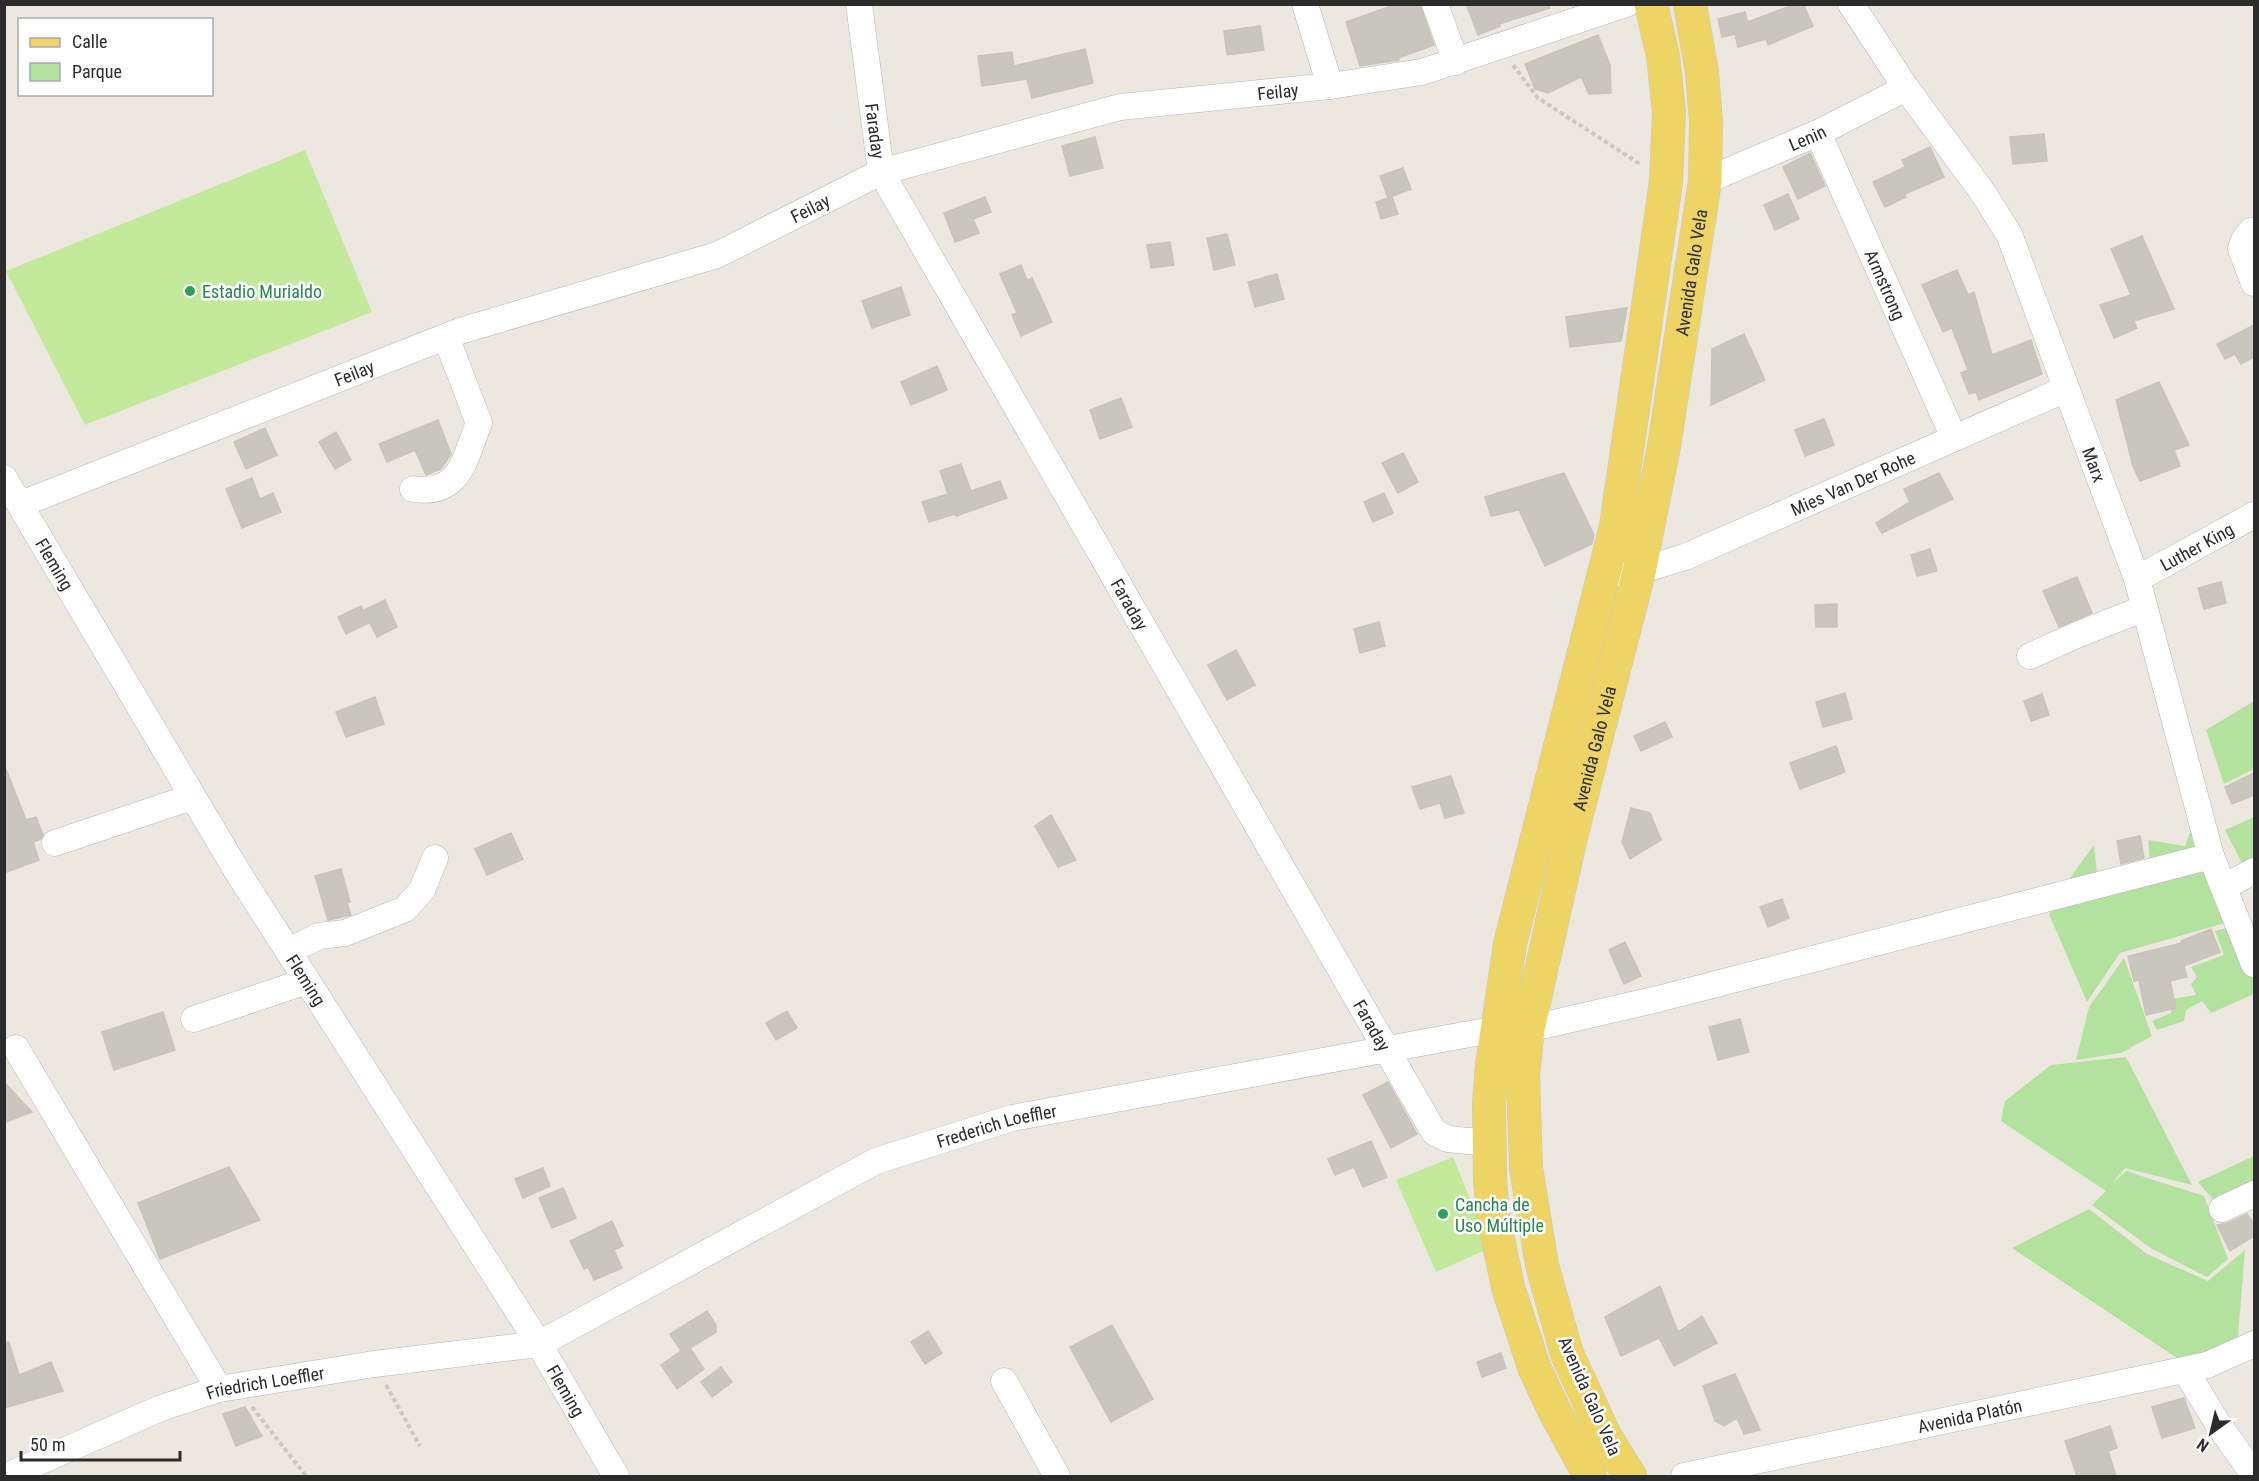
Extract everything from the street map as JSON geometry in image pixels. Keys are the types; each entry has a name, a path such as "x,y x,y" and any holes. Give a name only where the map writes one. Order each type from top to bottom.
{"main road":[{"name":"Avenida Galo Vela","path":"1630,1476 1605,1436 1567,1354 1542,1265 1526,1168 1523,1075 1513,1029 1510,944 1616,526 1666,182 1669,112 1663,56 1651,4"},
{"name":"Avenida Galo Vela","path":"1590,1476 1554,1410 1534,1367 1508,1287 1493,1215 1489,1143 1492,1065 1513,1029 1573,830 1639,572 1664,446 1705,181 1706,122 1703,82 1690,4"}],"street":[{"name":"Faraday","path":"859,4 881,172 1434,1131 1448,1139 1489,1143"},
{"path":"1305,4 1330,86"},
{"path":"1435,4 1456,62"},
{"name":"Feilay","path":"21,504 446,337 717,255 881,172 1120,107 1330,86 1422,72 1626,4"},
{"name":"Marx","path":"1851,4 1906,88 1981,190 2009,234 2137,579 2211,856 2254,964"},
{"name":"Lenin","path":"1705,181 1818,133 1906,88"},
{"name":"Armstrong","path":"1818,133 1954,438"},
{"path":"2254,231 2244,240 2241,249 2254,283"},
{"path":"412,489 425,491 445,487 456,477 479,423 446,337"},
{"name":"Mies Van Der Rohe","path":"1602,580 1639,572 1684,557 2067,389"},
{"name":"Fleming","path":"4,478 130,687 192,797 539,1344 616,1476"},
{"name":"Luther King","path":"2137,579 2254,515"},
{"path":"2030,656 2145,608"},
{"path":"55,843 192,797"},
{"name":"Frederich Loeffler","path":"539,1344 876,1161 1012,1118 1513,1029 1658,999 2211,856"},
{"path":"289,951 319,936 345,933 405,909 422,890 435,858"},
{"path":"2224,887 2254,871"},
{"path":"194,1019 307,981"},
{"path":"16,1048 228,1388"},
{"path":"2222,1209 2254,1194"},
{"name":"Friedrich Loeffler","path":"6,1475 161,1408 228,1388 374,1364 539,1344"},
{"name":"Avenida Platón","path":"1684,1476 2207,1365 2254,1344"},
{"path":"2185,1370 2218,1424 2249,1468"},
{"path":"1004,1381 1057,1476"}],"path":[{"path":"1504,45 1514,66 1538,98 1613,145 1666,182"},
{"path":"374,1364 420,1446"},
{"path":"228,1388 306,1476"}],"green space":[{"name":"Estadio Murialdo","path":"305,150 372,312 85,425 6,271"},
{"path":"2254,701 2254,769 2224,784 2206,730"},
{"path":"2198,813 2232,921 2120,953 2087,1002 2049,914 2072,875 2094,845 2098,884 2151,872 2148,840 2185,846"},
{"path":"2254,817 2254,866 2247,873 2225,830"},
{"path":"2243,924 2254,953 2254,994 2211,1013 2202,1001 2186,1010 2184,1021 2157,1030 2152,1021 2171,1013 2172,999 2196,995 2191,984 2197,977 2191,967 2224,955 2215,931"},
{"path":"2124,958 2152,1036 2121,1053 2076,1060 2089,1007"},
{"path":"2126,1057 2192,1185 2125,1168 2112,1184 2126,1171 2204,1196 2228,1259 2207,1277 2152,1249 2092,1205 2106,1191 2001,1121 2005,1101 2051,1065"},
{"path":"2254,1156 2254,1187 2215,1202 2198,1182"},
{"name":"Cancha de Uso Múltiple","path":"1453,1157 1490,1248 1436,1272 1396,1180"},
{"path":"2089,1209 2147,1254 2208,1281 2245,1250 2237,1349 2186,1364 2012,1248"}],"building":[{"path":"1397,4 1420,4 1434,45 1398,58 1399,60 1360,66 1346,22"},
{"path":"1466,4 1549,4 1550,8 1499,24 1500,26 1478,35"},
{"path":"1795,4 1803,4 1813,26 1768,45 1766,39 1738,47 1735,34 1722,37 1718,19 1745,12 1748,22"},
{"path":"1260,26 1264,50 1227,55 1224,31"},
{"path":"1598,35 1610,65 1611,93 1589,94 1581,77 1548,93 1535,89 1525,64"},
{"path":"1085,49 1093,83 1032,98 1027,79 982,86 978,56 1012,52 1014,66"},
{"path":"2044,134 2047,161 2013,164 2010,137"},
{"path":"1095,137 1103,168 1070,176 1062,146"},
{"path":"1930,147 1944,177 1905,194 1906,197 1885,207 1873,182 1905,167 1902,160"},
{"path":"1810,153 1825,186 1798,199 1783,167"},
{"path":"1403,168 1411,189 1388,198 1380,176"},
{"path":"1788,194 1799,219 1775,230 1764,205"},
{"path":"985,197 991,212 973,219 979,233 955,242 944,213"},
{"path":"1392,197 1398,214 1381,219 1376,202"},
{"path":"1227,234 1235,265 1214,270 1207,238"},
{"path":"2142,236 2174,309 2134,321 2137,328 2114,338 2100,305 2131,295 2111,249"},
{"path":"1170,242 1174,265 1151,268 1147,245"},
{"path":"1021,265 1027,280 1032,278 1052,322 1021,336 1012,315 1017,313 1000,274"},
{"path":"1957,270 1968,295 1974,292 1992,355 2031,340 2042,374 1979,400 1976,392 1969,394 1961,373 1968,370 1952,328 1943,332 1922,285"},
{"path":"1277,274 1284,299 1255,307 1248,282"},
{"path":"901,287 910,315 872,328 862,301"},
{"path":"1627,308 1621,341 1570,347 1566,317"},
{"path":"2254,325 2254,357 2241,364 2235,354 2225,359 2217,344"},
{"path":"1744,334 1765,380 1711,405 1712,349"},
{"path":"937,366 947,390 911,405 901,382"},
{"path":"2159,382 2189,445 2174,450 2180,466 2140,481 2133,466 2116,400"},
{"path":"1121,398 1132,427 1100,439 1090,410"},
{"path":"1824,419 1834,445 1805,456 1795,430"},
{"path":"438,420 451,454 441,469 426,475 415,450 387,462 379,444"},
{"path":"265,428 277,455 246,469 234,442"},
{"path":"336,432 351,460 335,469 319,442"},
{"path":"1403,453 1418,482 1398,493 1382,463"},
{"path":"961,464 971,491 1000,481 1007,498 956,516 955,514 929,522 922,502 948,494 940,471"},
{"path":"1564,473 1594,535 1592,544 1545,566 1519,510 1491,516 1485,497"},
{"path":"1939,473 1953,499 1882,533 1876,523 1910,502 1904,489"},
{"path":"252,478 260,499 273,493 281,512 242,528 226,489"},
{"path":"1384,493 1393,513 1373,522 1364,502"},
{"path":"1930,549 1937,571 1917,576 1911,555"},
{"path":"2077,577 2092,613 2059,627 2043,591"},
{"path":"2221,582 2226,603 2204,609 2198,588"},
{"path":"385,600 397,627 377,637 364,610"},
{"path":"1837,604 1837,627 1816,627 1815,605"},
{"path":"361,606 369,623 346,634 338,617"},
{"path":"1379,622 1385,646 1360,653 1354,629"},
{"path":"1236,650 1255,685 1227,700 1208,665"},
{"path":"1845,693 1852,719 1823,727 1816,702"},
{"path":"2042,694 2049,715 2031,721 2024,701"},
{"path":"375,697 384,724 346,737 336,712"},
{"path":"1665,722 1672,737 1641,751 1634,736"},
{"path":"1836,746 1845,772 1800,789 1790,763"},
{"path":"6,769 26,820 36,817 43,835 41,839 33,842 39,860 4,873"},
{"path":"2254,773 2254,795 2232,804 2225,787"},
{"path":"1451,776 1464,813 1445,818 1440,803 1420,809 1412,787"},
{"path":"1631,808 1650,813 1661,840 1630,859 1622,842"},
{"path":"1051,815 1076,860 1058,867 1035,826"},
{"path":"511,833 523,859 487,875 475,849"},
{"path":"2140,836 2144,858 2121,864 2117,841"},
{"path":"341,869 351,915 328,920 315,876"},
{"path":"1782,899 1789,918 1768,927 1760,907"},
{"path":"2211,929 2220,952 2184,966 2187,977 2170,981 2176,1008 2146,1015 2139,980 2134,981 2128,956 2182,943 2181,941"},
{"path":"1625,942 1641,976 1624,984 1609,950"},
{"path":"787,1011 797,1028 776,1040 766,1023"},
{"path":"163,1012 175,1050 114,1070 102,1032"},
{"path":"1740,1019 1749,1052 1718,1060 1709,1027"},
{"path":"4,1082 32,1112 4,1123"},
{"path":"1388,1082 1417,1134 1391,1148 1363,1095"},
{"path":"1371,1141 1387,1177 1363,1187 1354,1167 1335,1175 1328,1159"},
{"path":"229,1167 260,1220 160,1259 138,1203"},
{"path":"543,1168 550,1186 523,1198 515,1179"},
{"path":"563,1188 576,1218 552,1228 539,1198"},
{"path":"2247,1214 2254,1224 2254,1236 2230,1251 2217,1225 2228,1223"},
{"path":"612,1221 623,1246 614,1250 622,1268 594,1280 588,1267 584,1269 570,1241"},
{"path":"1660,1286 1678,1332 1702,1316 1717,1343 1674,1366 1659,1338 1621,1356 1605,1317"},
{"path":"707,1311 716,1325 716,1332 690,1348 704,1369 677,1389 661,1365 681,1351 670,1334"},
{"path":"1112,1325 1153,1399 1111,1422 1070,1347"},
{"path":"928,1331 942,1353 925,1364 911,1342"},
{"path":"9,1342 19,1375 51,1362 63,1391 4,1408 4,1343"},
{"path":"1501,1353 1506,1368 1482,1377 1477,1362"},
{"path":"721,1367 732,1382 712,1397 701,1382"},
{"path":"1735,1374 1760,1430 1744,1434 1737,1418 1724,1426 1715,1421 1703,1386"},
{"path":"2184,1398 2195,1428 2162,1438 2152,1407"},
{"path":"245,1407 262,1436 236,1446 223,1414"},
{"path":"2110,1426 2117,1448 2108,1451 2116,1476 2077,1476 2065,1441"}],"place":[{"name":"Estadio Murialdo","path":"190,291"},
{"name":"Cancha de Uso Múltiple","path":"1443,1214"}]}
